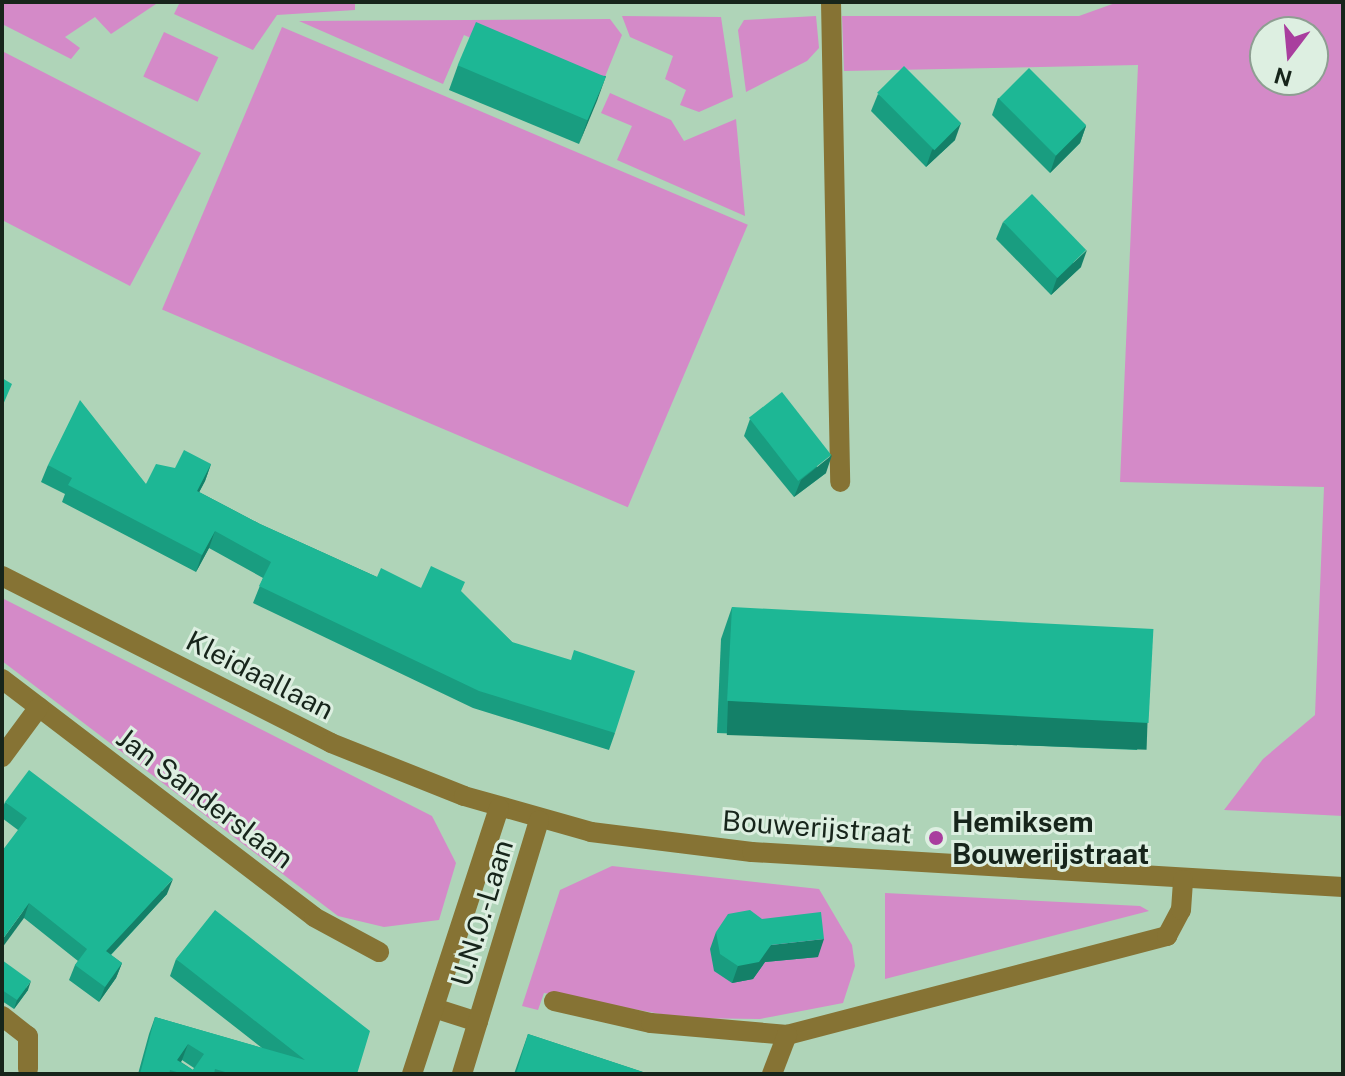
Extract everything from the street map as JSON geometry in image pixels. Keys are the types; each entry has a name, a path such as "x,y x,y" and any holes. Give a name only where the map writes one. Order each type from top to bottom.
{"street":[{"path":"831,2 840,482"},
{"name":"Kleidaallaan","path":"2,576 331,743 499,808"},
{"name":"Jan Sanderslaan","path":"2,679 314,917 379,952"},
{"path":"2,757 39,707"},
{"name":"Bouwerijstraat","path":"499,808 539,820 698,847 1183,880 1343,887"},
{"name":"U.N.O.-Laan","path":"412,1074 499,808"},
{"name":"U.N.O.-Laan","path":"462,1074 539,820"},
{"path":"554,1001 651,1023 787,1035 1167,936 1181,910 1183,880"},
{"name":"U.N.O.-Laan","path":"434,1008 478,1022"},
{"path":"2,1016 28,1036 28,1069"},
{"path":"772,1074 787,1035"}],"shaded area":[{"path":"2,2 159,2 111,34 95,17 65,37 80,48 71,59 2,24"},
{"path":"180,2 355,2 355,10 277,15 253,50 174,14"},
{"path":"1118,2 1343,2 1343,816 1224,810 1263,759 1315,715 1324,487 1120,482 1138,65 844,71 842,16 1079,16"},
{"path":"622,16 721,17 733,97 699,112 680,105 686,90 665,79 673,56 630,37"},
{"path":"816,16 819,48 807,61 746,92 738,30 744,20"},
{"path":"610,19 622,35 598,94 464,35 443,84 299,21"},
{"path":"282,27 748,225 628,507 162,310"},
{"path":"164,32 218,57 198,102 143,76"},
{"path":"2,51 201,153 130,286 2,220"},
{"path":"610,93 671,120 684,141 736,119 745,216 617,160 632,126 601,113"},
{"path":"2,598 432,816 456,863 439,920 384,927 338,916 2,661"},
{"path":"612,866 819,889 852,945 855,966 843,1003 760,1019 683,1018 544,993 538,1010 522,1006 560,890"},
{"path":"885,893 1140,906 1149,911 885,979"}],"building":[{"path":"476,22 606,77 587,120 458,65"},
{"path":"904,66 961,123 934,150 877,93"},
{"path":"1029,68 1086,125 1056,156 999,98"},
{"path":"1032,194 1086,250 1057,278 1003,222"},
{"path":"2,378 12,384 2,407"},
{"path":"782,392 831,455 798,481 749,418"},
{"path":"80,400 146,484 156,464 175,468 184,450 211,464 197,491 260,524 377,577 381,568 421,588 431,566 465,582 461,591 512,642 571,660 574,650 635,671 615,733 479,691 259,586 271,562 215,531 202,555 68,485 72,478 48,465"},
{"path":"732,607 1153,629 1149,723 727,701"},
{"path":"29,770 173,879 106,951 122,963 105,987 75,965 87,949 29,903 2,940 2,851 27,818 5,802"},
{"path":"215,910 370,1031 357,1074 232,1074 215,1069 214,1074 183,1074 170,1070 169,1074 140,1074 155,1017 305,1060 176,959","holes":["188,1044 204,1054 193,1070 177,1060"]},
{"path":"750,910 762,919 821,912 824,939 771,945 759,962 738,966 720,954 716,932 728,914"},
{"path":"2,960 31,981 17,1000 2,990"},
{"path":"528,1034 649,1074 516,1074"}],"place":[{"name":"Hemiksem Bouwerijstraat","path":"936,838"}]}
